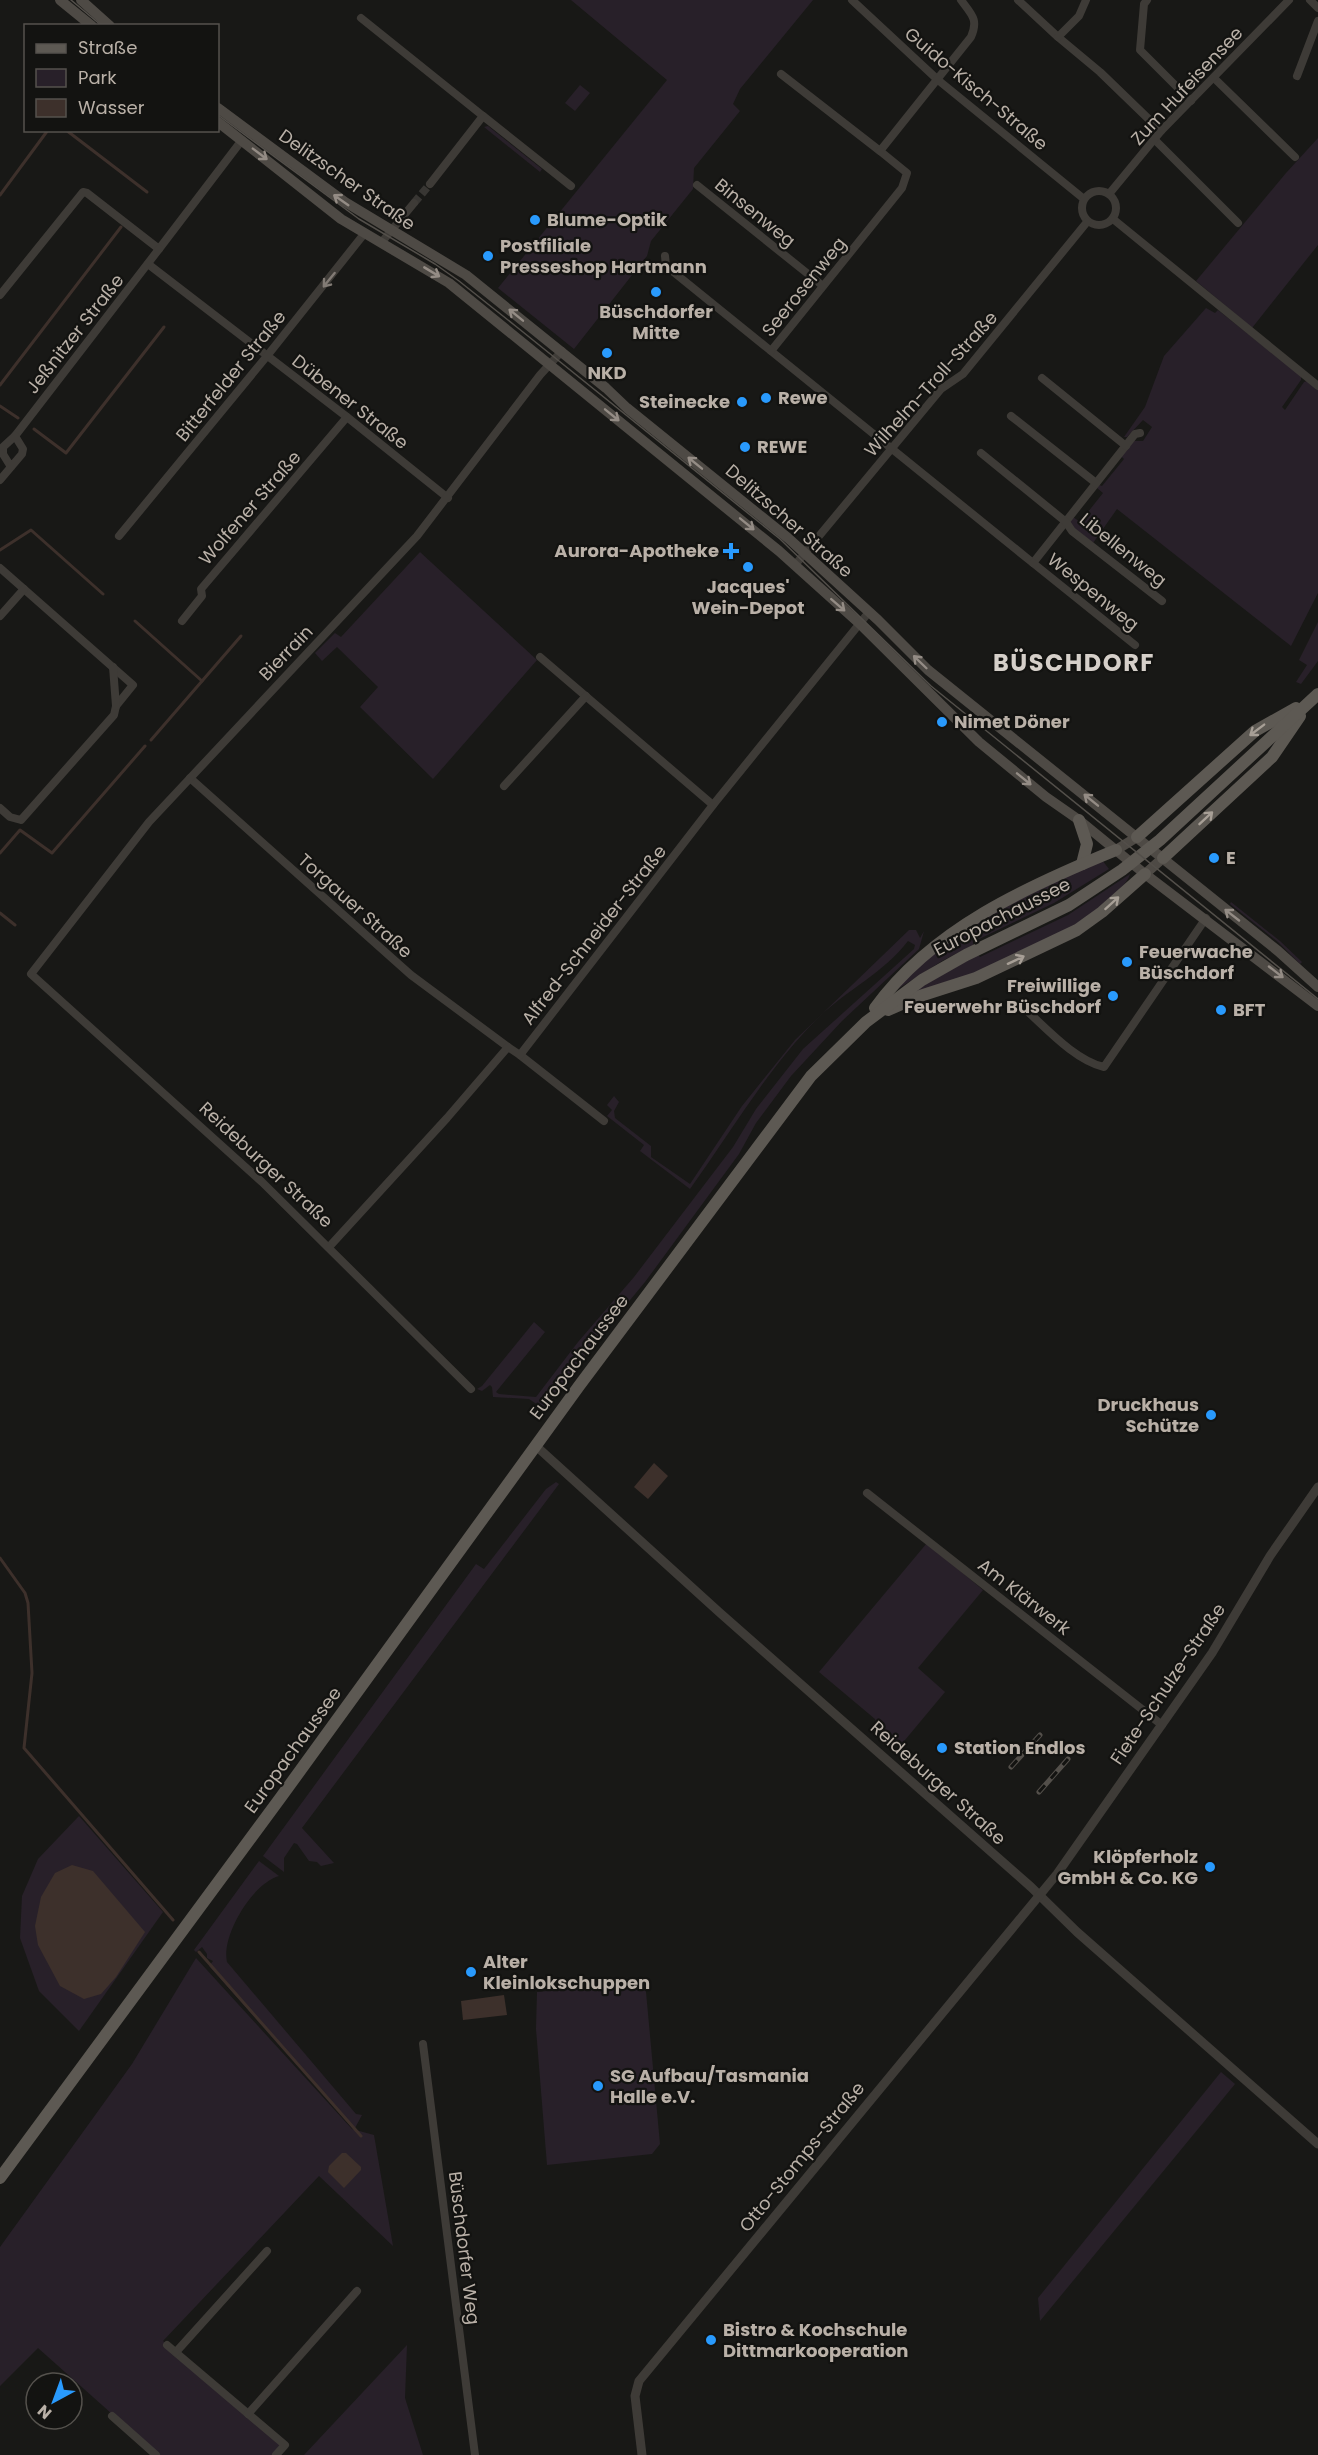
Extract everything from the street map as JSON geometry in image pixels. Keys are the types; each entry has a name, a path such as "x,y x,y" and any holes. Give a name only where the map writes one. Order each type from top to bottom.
{"main road":[{"path":"60,0 90,24"},
{"path":"81,0 108,24"},
{"name":"Delitzscher Straße","path":"219,109 345,202 391,232 466,275 562,351 627,408 805,554 928,670 1160,855 1278,951 1318,987"},
{"name":"Delitzscher Straße","path":"219,123 325,207 364,234 449,283 795,565 859,623 979,742 1318,1006"},
{"name":"Europachaussee","path":"0,2178 792,1100 831,1055 897,997 941,968 1069,905 1122,870 1160,840 1318,694"},
{"path":"866,1022 907,971 946,939 1000,903 1082,864 1120,853 1139,839 1255,731 1273,719 1308,703"},
{"path":"866,1022 913,999 976,978 1068,935 1102,912 1142,871 1272,757 1308,703"},
{"path":"1079,820 1087,844 1082,864"}],"street":[{"name":"Guido-Kisch-Straße","path":"852,0 938,80 1084,199"},
{"path":"781,74 880,151 971,36 976,26 974,18 961,0"},
{"path":"1018,0 1100,72 1161,131"},
{"path":"1058,37 1079,16 1086,0"},
{"path":"1147,0 1144,4 1140,50 1191,101"},
{"name":"Zum Hufeisensee","path":"1109,194 1161,131 1289,0"},
{"path":"1310,0 1318,8"},
{"path":"361,18 571,186"},
{"path":"1297,76 1318,21"},
{"path":"1214,78 1295,157"},
{"path":"430,184 483,116"},
{"name":"Jeßnitzer Straße","path":"11,467 1,446 15,436 242,140"},
{"path":"1155,140 1238,223"},
{"name":"Seerosenweg","path":"880,151 908,173 902,189 771,351 1033,563"},
{"name":"Binsenweg","path":"697,185 823,286"},
{"path":"0,295 83,192 159,249"},
{"path":"1093,192 1109,194 1113,198 1116,209 1113,219 1098,226 1088,222 1082,213 1084,199 1093,192"},
{"path":"381,243 414,203"},
{"path":"1113,219 1318,386"},
{"name":"Wilhelm-Troll-Straße","path":"795,565 941,389 963,374 989,345 1088,222"},
{"name":"Bitterfelder Straße","path":"119,536 364,234"},
{"path":"665,256 666,266 771,351"},
{"name":"Dübener Straße","path":"148,264 348,417 448,498"},
{"name":"Bierrain","path":"30,974 149,822 417,536 562,351"},
{"path":"1042,378 1126,446"},
{"path":"1011,416 1096,483"},
{"name":"Wolfener Straße","path":"182,621 202,596 201,588 348,417"},
{"path":"1033,563 1135,434 1140,433"},
{"path":"0,480 22,454 23,449 15,436"},
{"name":"Libellenweg","path":"981,453 1066,522 1072,531 1162,601"},
{"name":"Wespenweg","path":"1033,563 1135,645"},
{"path":"0,568 134,685 116,706"},
{"path":"0,616 24,589"},
{"name":"Alfred-Schneider-Straße","path":"520,1055 713,805 869,612"},
{"path":"540,657 713,805"},
{"path":"0,808 10,817 21,820 114,715 116,706 113,667"},
{"path":"504,786 585,696"},
{"name":"Torgauer Straße","path":"190,778 411,975 508,1047"},
{"path":"1026,1010 1092,1065 1104,1067 1206,918"},
{"name":"Reideburger Straße","path":"30,974 262,1182 471,1389"},
{"path":"329,1247 447,1118 508,1047 604,1121"},
{"name":"Reideburger Straße","path":"536,1446 1077,1932 1318,2144"},
{"name":"Fiete-Schulze-Straße","path":"1038,1896 1057,1874 1212,1653 1270,1556 1318,1486"},
{"name":"Am Klärwerk","path":"867,1493 1162,1725"},
{"name":"Otto-Stomps-Straße","path":"642,2455 634,2396 639,2381 1038,1896"},
{"name":"Büschdorfer Weg","path":"423,2044 475,2455"},
{"path":"176,2352 267,2251"},
{"path":"248,2414 357,2291"},
{"path":"167,2345 285,2445 276,2455"},
{"path":"112,2416 156,2455"}],"green space":[{"path":"571,0 813,0 740,89 733,104 740,111 694,168 693,189 651,241 647,256 574,349 498,288 667,80"},
{"path":"580,85 590,93 575,111 565,103"},
{"path":"488,126 542,169 540,172 484,127"},
{"path":"1318,138 1318,245 1252,328 1196,281"},
{"path":"1206,308 1215,313 1218,310 1301,376 1301,380 1282,407 1285,410 1304,382 1307,381 1318,390 1318,593 1291,646 1117,509 1093,543 1071,526 1070,522 1073,517 1080,522 1103,493 1097,488 1099,485 1102,486 1124,459 1121,456 1134,441 1143,441 1152,427 1143,420 1127,437 1124,437 1145,407 1164,356"},
{"path":"420,552 537,660 433,779 360,707 378,687 337,647 322,661 315,653 335,633 341,637"},
{"path":"1318,622 1318,661 1301,684 1296,682 1307,665 1299,660"},
{"path":"1102,860 1109,869 1054,903 973,942 973,945 942,961 893,992 940,949 965,932 1018,901"},
{"path":"1130,874 1121,888 1069,929 988,968 907,998 927,983 978,955 980,957 1068,915"},
{"path":"1231,902 1280,941 1302,962 1300,964 1278,942 1230,904"},
{"path":"909,930 916,930 920,938 924,931 919,949 842,1021 791,1076 756,1123 739,1154 645,1282 592,1346 548,1406 541,1407 529,1399 493,1397 490,1385 482,1391 477,1389 482,1386 534,1322 545,1332 496,1392 536,1397 578,1342 634,1277 733,1147 756,1109 803,1049 914,949 915,945 908,941 875,973 827,1009"},
{"path":"824,1012 797,1040 765,1081 690,1189 640,1151 644,1145 607,1116 612,1110 607,1105 614,1096 619,1102 614,1111 615,1118 651,1146 651,1157 690,1184 742,1106 795,1040"},
{"path":"556,1482 559,1484 302,1828 334,1863 321,1866 317,1862 309,1861 294,1843 284,1858 284,1872 263,1856 476,1564 484,1569 546,1489"},
{"path":"927,1543 983,1590 918,1668 945,1692 900,1746 877,1725 875,1719 819,1672"},
{"path":"79,1816 163,1912 79,2031 39,1991 20,1938 22,1896 38,1859"},
{"path":"259,1861 279,1876 259,1889 241,1912 229,1938 226,1951 227,1962 356,2114 362,2115 355,2128 209,1966 213,1961 207,1958 202,1947 196,1952 194,1950"},
{"path":"196,1958 352,2129 374,2135 393,2246 319,2176 163,2341 282,2445 274,2455 158,2455 84,2389 84,2371 64,2371 38,2348 0,2386 0,2247 132,2064"},
{"name":"SG Aufbau/Tasmania Halle e.V.","path":"645,1981 660,2144 652,2154 547,2165 536,2029 537,1992"},
{"path":"1221,2072 1235,2084 1040,2321 1038,2298"},
{"path":"407,2345 405,2398 423,2455 304,2455"}],"water":[{"path":"654,1463 668,1476 648,1499 634,1487"},
{"path":"72,1865 93,1871 145,1932 116,1977 101,1994 84,1999 60,1986 38,1945 35,1926 41,1897 55,1873"},
{"path":"504,1995 507,2015 463,2020 461,2001"},
{"path":"342,2153 346,2153 361,2167 361,2170 344,2188 328,2172 329,2166"}],"waterway":[{"path":"0,195 47,132"},
{"path":"69,132 147,192"},
{"path":"0,385 121,227"},
{"path":"34,429 66,453 164,327"},
{"path":"0,406 18,418"},
{"path":"0,550 31,530 103,594"},
{"path":"135,621 202,681"},
{"path":"151,740 241,636"},
{"path":"0,853 20,830 52,853 145,746"},
{"path":"0,913 15,925"},
{"path":"0,1558 25,1593 28,1603 32,1673 24,1748 173,1920"},
{"path":"199,1952 361,2136"}],"tunnel":[{"path":"414,203 430,184"}],"tram line":[{"path":"71,0 100,24"},
{"path":"219,116 359,219 435,264 459,281 518,328 780,539 931,686 1318,999"}],"railway":[{"path":"1011,1767 1040,1735"},
{"path":"1039,1792 1068,1759"}],"place":[{"name":"Blume-Optik","path":"535,220"},
{"name":"Postfiliale Presseshop Hartmann","path":"488,256"},
{"name":"Büschdorfer Mitte","path":"656,292"},
{"name":"NKD","path":"607,353"},
{"name":"Rewe","path":"766,398"},
{"name":"Steinecke","path":"742,402"},
{"name":"REWE","path":"745,447"},
{"name":"Aurora-Apotheke","path":"731,551"},
{"name":"Jacques' Wein-Depot","path":"748,567"},
{"name":"Nimet Döner","path":"942,722"},
{"name":"E","path":"1214,858"},
{"name":"Feuerwache Büschdorf","path":"1127,962"},
{"name":"Freiwillige Feuerwehr Büschdorf","path":"1113,996"},
{"name":"BFT","path":"1221,1010"},
{"name":"Druckhaus Schütze","path":"1211,1415"},
{"name":"Station Endlos","path":"942,1748"},
{"name":"Klöpferholz GmbH & Co. KG","path":"1210,1867"},
{"name":"Alter Kleinlokschuppen","path":"471,1972"},
{"name":"SG Aufbau/Tasmania Halle e.V.","path":"598,2086"},
{"name":"Bistro & Kochschule Dittmarkooperation","path":"711,2340"}],"district":[{"name":"BÜSCHDORF","path":"1074,663"}]}
